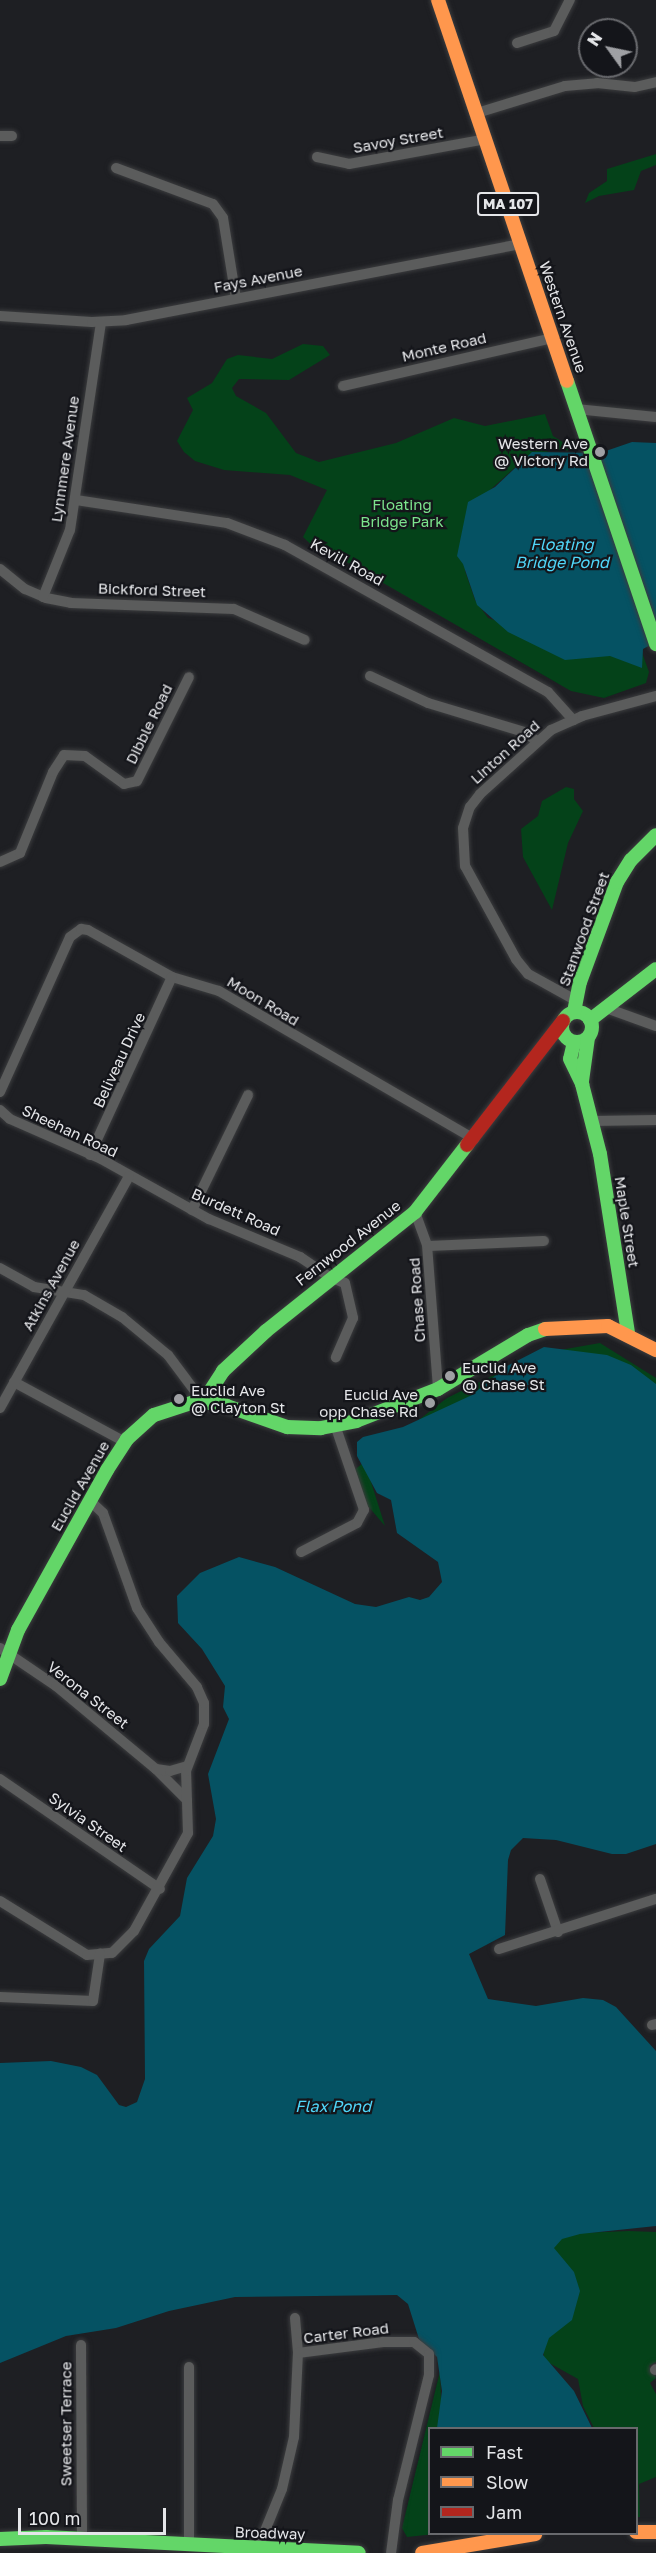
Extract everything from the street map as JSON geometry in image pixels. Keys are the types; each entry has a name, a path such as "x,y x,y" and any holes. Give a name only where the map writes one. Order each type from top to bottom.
{"street":[{"name":"Western Avenue","path":"438,0 656,644"},
{"path":"517,43 554,31 570,0"},
{"path":"477,114 565,86 597,83 635,87 656,82"},
{"name":"Savoy Street","path":"317,157 349,164 486,139"},
{"path":"116,168 213,204 223,218 236,298"},
{"name":"Fays Avenue","path":"1,318 101,322 521,244"},
{"name":"Lynnmere Avenue","path":"43,597 66,545 76,500 101,322"},
{"name":"Monte Road","path":"343,386 552,338"},
{"path":"576,409 656,417"},
{"name":"Kevill Road","path":"76,500 219,522 285,545 548,692 573,720"},
{"name":"Bickford Street","path":"0,569 25,589 43,597 70,603 234,609 305,640"},
{"path":"370,676 428,703 524,732 537,741"},
{"name":"Dibble Road","path":"0,862 20,853 64,755 85,756 124,784 134,783 189,677"},
{"name":"Linton Road","path":"575,1006 522,967 463,858 463,828 470,807 537,741 573,720 656,696"},
{"name":"Stanwood Street","path":"575,1006 617,882 631,860 656,835"},
{"name":"Moon Road","path":"0,1092 70,937 81,929 172,976 219,991 474,1139"},
{"path":"570,1059 570,1041 562,1031 563,1021 575,1006 590,1020 656,969"},
{"name":"Beliveau Drive","path":"90,1155 172,976"},
{"path":"606,1008 656,1026"},
{"name":"Maple Street","path":"582,1084 582,1061 592,1028 590,1020"},
{"name":"Fernwood Avenue","path":"203,1402 223,1371 330,1277 415,1212 526,1074 563,1021"},
{"path":"570,1041 588,1038"},
{"name":"Fernwood Avenue","path":"526,1074 570,1041"},
{"path":"550,1054 565,1054 570,1059"},
{"name":"Maple Street","path":"570,1059 582,1084 592,1121 628,1333"},
{"path":"192,1210 248,1095"},
{"name":"Sheehan Road","path":"0,1110 10,1119 90,1155 129,1176"},
{"path":"592,1121 656,1120"},
{"name":"Burdett Road","path":"129,1176 192,1210 300,1257 330,1277 345,1283 353,1306 353,1318 336,1357"},
{"name":"Atkins Avenue","path":"0,1408 129,1176"},
{"name":"Chase Road","path":"415,1212 428,1246 438,1389"},
{"path":"428,1246 544,1241"},
{"path":"0,1268 34,1287 62,1294 84,1295 139,1329 168,1355 203,1402"},
{"name":"Euclid Avenue","path":"0,1680 4,1650 90,1501 125,1442 154,1415 182,1403 203,1402 287,1427 334,1425 373,1416 438,1389 528,1335 550,1328 600,1326 628,1333"},
{"path":"628,1333 656,1350"},
{"path":"14,1382 125,1442"},
{"path":"301,1552 357,1523 364,1510 334,1425"},
{"path":"0,1901 56,1939 87,1955 112,1953 134,1931 188,1833 187,1766 204,1724 202,1697 137,1608 103,1513 90,1501"},
{"name":"Verona Street","path":"4,1650 56,1686 156,1769 187,1800"},
{"path":"156,1769 170,1771 187,1766"},
{"name":"Sylvia Street","path":"0,1779 159,1889"},
{"path":"540,1879 558,1932"},
{"path":"499,1949 656,1899"},
{"path":"0,1997 93,2001 99,1954"},
{"path":"295,2318 298,2353"},
{"name":"Carter Road","path":"256,2551 282,2489 294,2437 298,2353 383,2342 414,2342 429,2354 429,2375 398,2500 391,2553"},
{"name":"Sweetser Terrace","path":"81,2345 82,2539"},
{"path":"189,2367 189,2546"},
{"path":"638,2532 656,2532"},
{"path":"422,2553 529,2535"},
{"name":"Broadway","path":"0,2539 82,2539 256,2551 359,2553"}],"green space":[{"path":"656,154 656,165 641,171 634,190 599,196 585,203 589,193 607,181 607,169"},
{"name":"Floating Bridge Park","path":"303,344 323,346 330,355 289,380 239,379 232,388 236,396 266,413 296,453 319,462 396,443 454,418 485,426 545,414 553,436 575,450 549,451 522,461 490,490 466,542 465,571 475,600 488,618 497,621 639,644 649,672 646,683 604,698 571,691 338,557 317,550 303,537 327,490 290,475 224,470 195,461 184,452 177,441 193,410 187,398 212,383 227,359 238,355 272,359"},
{"path":"566,787 574,789 574,799 583,811 568,843 552,910 523,857 521,829 538,816 542,801"},
{"path":"600,1343 656,1378 656,1409 365,1463 385,1526 356,1492 349,1474 447,1398 537,1354"},
{"path":"656,2232 656,2362 649,2366 656,2378 650,2383 656,2394 656,2477 639,2484 640,2517 638,2517 638,2427 594,2427 583,2406 578,2379 544,2360 539,2246 556,2234"},
{"path":"440,2371 442,2427 428,2427 428,2535 407,2537 402,2528"}],"water":[{"name":"Floating Bridge Pond","path":"632,442 656,443 656,642 643,649 642,668 610,656 565,660 508,632 477,605 463,564 457,556 468,502 495,487 532,452 600,453"},
{"name":"Flax Pond","path":"544,1347 607,1355 631,1365 656,1384 656,1844 626,1854 612,1854 556,1840 523,1838 511,1850 508,1860 505,1935 469,1954 488,1999 536,2006 583,1998 603,2000 616,2007 656,2051 656,2226 580,2234 562,2239 554,2248 574,2272 580,2291 572,2320 549,2338 543,2355 574,2391 592,2427 437,2427 442,2391 437,2357 419,2339 408,2304 397,2295 235,2297 169,2311 116,2328 66,2336 0,2363 0,2063 51,2061 81,2067 97,2075 119,2105 126,2107 137,2102 145,2079 144,1961 149,1949 180,1916 187,1878 213,1836 216,1819 208,1774 229,1719 223,1707 225,1686 202,1649 178,1623 177,1596 200,1573 239,1557 275,1567 355,1604 376,1607 409,1597 420,1600 429,1597 442,1582 438,1562 397,1533 391,1500 377,1493 357,1456 357,1442 363,1437 403,1427 472,1395 507,1366"}],"traffic: fast":[{"path":"567,381 656,644"},
{"path":"574,1012 580,982 617,882 631,860 656,835"},
{"path":"590,1020 656,969"},
{"path":"577,1012 588,1016 592,1027 588,1038 577,1042 566,1038 562,1027 566,1016 577,1012"},
{"path":"582,1081 588,1038"},
{"path":"574,1042 570,1059 582,1084 600,1154 628,1333"},
{"path":"203,1402 223,1371 266,1331 415,1212 467,1145"},
{"path":"0,1679 18,1630 107,1470 127,1439 154,1415 197,1401 227,1406 287,1427 321,1428 356,1421 438,1389 528,1335 545,1329"},
{"path":"0,2539 46,2537 359,2553"}],"traffic: slow":[{"path":"438,0 567,381"},
{"path":"545,1329 608,1326 656,1350"},
{"path":"638,2532 656,2532"},
{"path":"422,2553 529,2535"}],"traffic: jam":[{"path":"467,1145 563,1021"}],"place":[{"name":"Western Ave @ Victory Rd","path":"600,452"},
{"name":"Euclid Ave @ Chase St","path":"450,1376"},
{"name":"Euclid Ave @ Clayton St","path":"179,1399"},
{"name":"Euclid Ave opp Chase Rd","path":"430,1403"}]}
